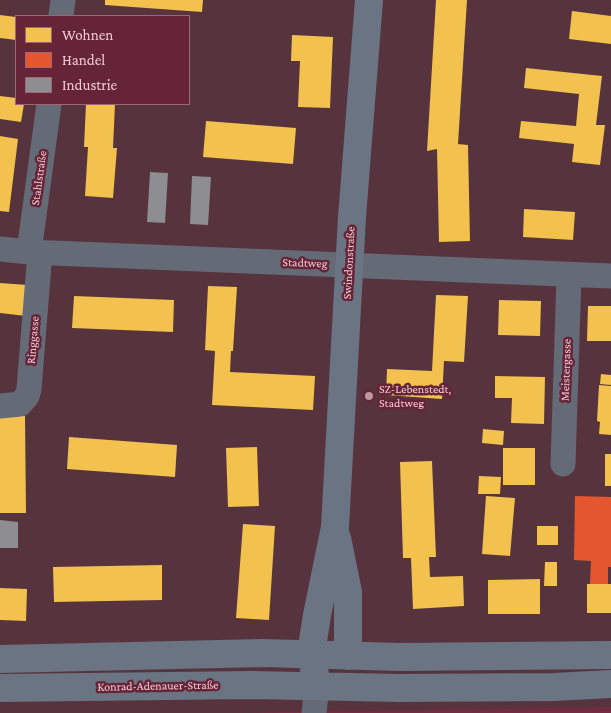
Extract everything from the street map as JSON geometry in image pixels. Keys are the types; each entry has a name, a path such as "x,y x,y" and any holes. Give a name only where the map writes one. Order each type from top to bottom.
{"street":[{"path":"61,15 63,0"},
{"name":"Swindonstraße","path":"311,654 318,608 335,527 349,264 369,0"},
{"name":"Stahlstraße","path":"35,252 49,105"},
{"name":"Stadtweg","path":"0,249 349,264 569,276 610,271"},
{"name":"Ringgasse","path":"0,406 20,404 27,396 29,389 35,252"},
{"name":"Meistergasse","path":"563,464 569,276"},
{"name":"Swindonstraße","path":"335,527 348,592 348,656"},
{"path":"0,659 254,653 348,656 611,655"},
{"path":"311,654 317,685 314,713"},
{"path":"317,685 348,656"},
{"name":"Konrad-Adenauer-Straße","path":"0,688 317,685 399,688 554,687 611,684"}],"shaded area":[{"path":"611,707 611,713 249,713 279,712"}],"building: Wohnen":[{"path":"105,0 203,0 202,12 105,5"},
{"path":"436,0 467,0 458,144 468,145 470,241 439,242 437,149 427,151"},
{"path":"572,11 611,16 611,44 569,39"},
{"path":"0,15 15,17 15,40 0,38"},
{"path":"292,35 333,37 330,108 298,107 300,61 291,61"},
{"path":"526,68 602,76 596,125 605,125 600,165 572,162 574,144 519,138 521,121 576,126 579,94 524,88"},
{"path":"0,96 15,98 15,105 24,105 21,122 0,119"},
{"path":"86,105 115,105 113,148 117,148 113,198 85,196 88,147 84,147"},
{"path":"206,121 296,128 293,164 203,157"},
{"path":"0,136 18,139 9,212 0,211"},
{"path":"524,209 575,212 573,240 523,237"},
{"path":"0,283 28,285 26,316 0,313"},
{"path":"208,286 237,287 230,372 315,376 313,410 212,405 215,351 205,350"},
{"path":"436,295 468,296 464,362 444,361 442,399 386,395 387,369 432,371"},
{"path":"74,296 174,300 173,332 72,328"},
{"path":"499,300 541,301 540,336 498,335"},
{"path":"588,306 611,306 611,341 587,341"},
{"path":"601,374 611,375 611,385 600,384"},
{"path":"495,376 545,377 544,424 511,423 512,398 495,398"},
{"path":"599,385 611,386 611,435 599,434 600,422 597,421"},
{"path":"0,416 25,416 26,513 0,513"},
{"path":"483,429 504,431 503,445 482,443"},
{"path":"69,437 177,445 175,477 67,469"},
{"path":"257,447 259,506 228,507 226,448"},
{"path":"503,448 535,448 535,485 503,485"},
{"path":"605,454 611,454 611,486 605,486"},
{"path":"432,461 436,557 429,557 430,577 463,576 464,606 413,609 411,558 403,558 400,462"},
{"path":"479,476 501,477 500,494 478,494"},
{"path":"486,496 515,498 510,556 482,554"},
{"path":"243,524 275,526 269,620 236,618"},
{"path":"537,526 558,526 558,545 537,545"},
{"path":"545,562 557,562 557,586 544,586"},
{"path":"162,565 162,600 54,602 53,567"},
{"path":"540,579 540,614 488,614 488,580"},
{"path":"587,584 611,584 611,613 587,613"},
{"path":"0,588 27,589 26,621 0,620"}],"building: Handel":[{"path":"575,496 611,497 611,567 608,567 608,584 590,584 591,561 574,560"}],"building: Industrie":[{"path":"150,172 168,173 165,223 147,222"},
{"path":"192,176 211,177 208,225 190,224"},
{"path":"0,520 18,522 18,548 0,548"}],"place":[{"name":"SZ-Lebenstedt, Stadtweg","path":"369,396"}]}
